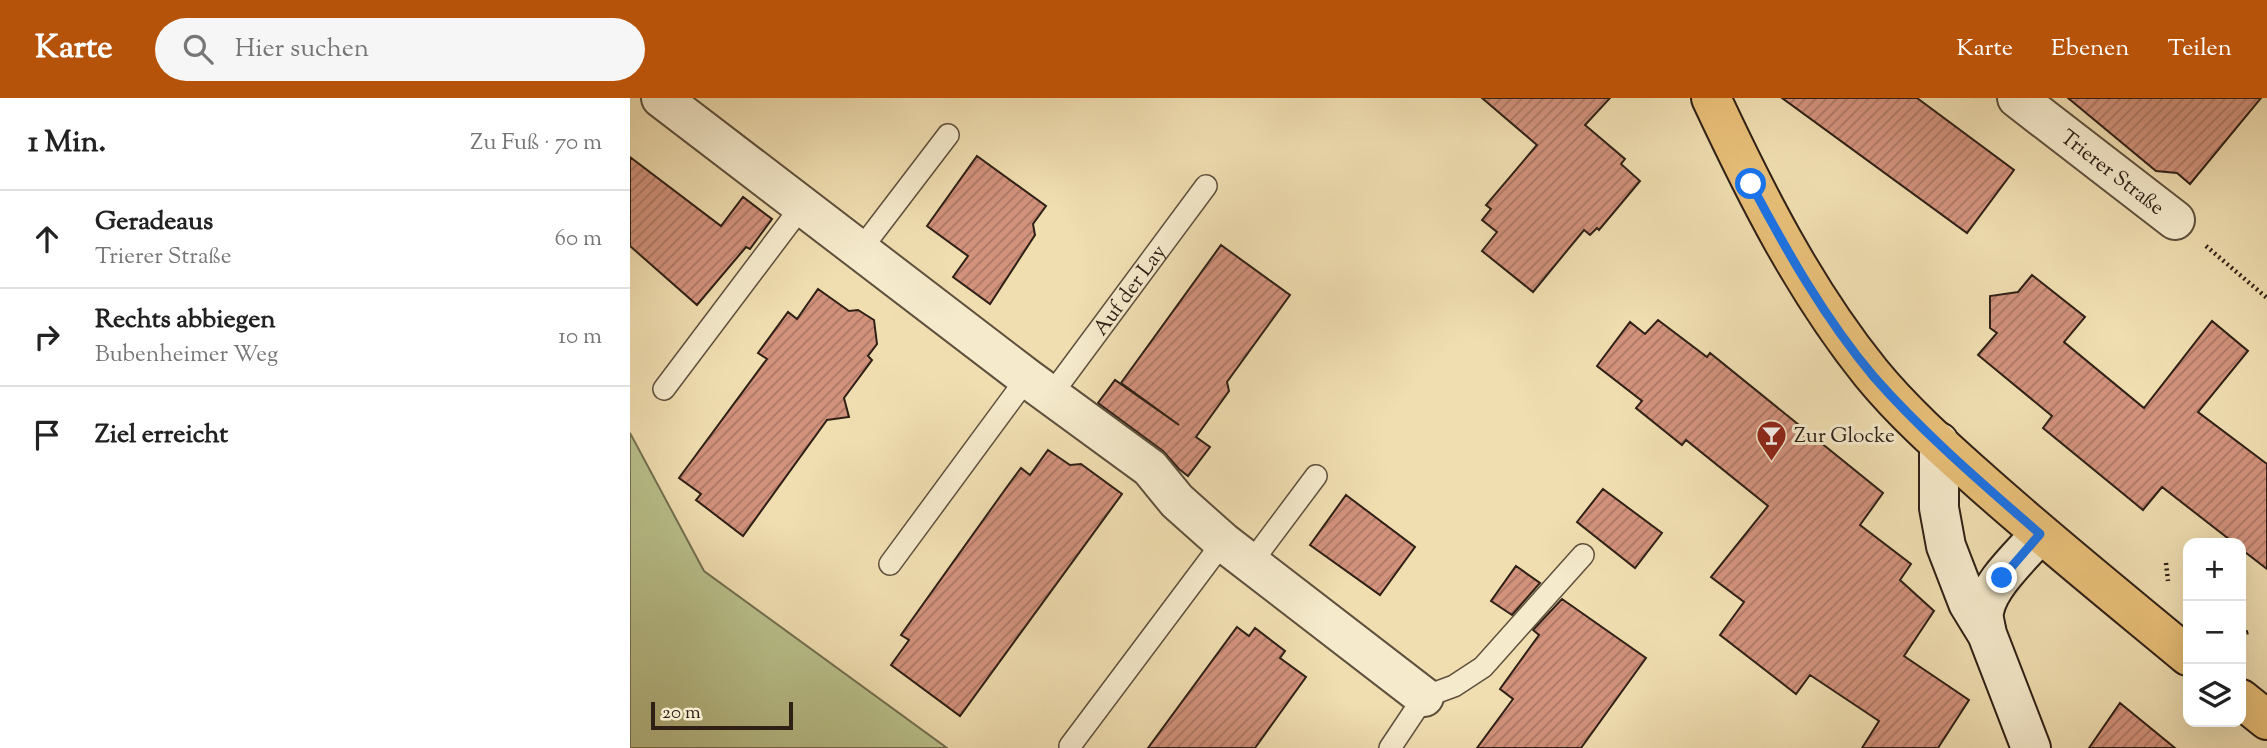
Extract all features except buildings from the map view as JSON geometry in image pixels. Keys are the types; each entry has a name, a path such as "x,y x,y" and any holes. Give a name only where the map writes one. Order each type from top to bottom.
{"main road":[{"path":"1711,98 1771,222 1824,307 1872,375 1939,442 2040,534 2183,652"},
{"path":"2246,703 2267,720"}],"street":[{"path":"661,98 1150,468 1177,501 1237,553 1424,697"},
{"name":"Trierer Straße","path":"2017,98 2175,220"},
{"path":"1939,442 1939,508 1946,546 1968,603 1987,634 2031,748"},
{"path":"1987,634 1984,615 1993,589 2040,534"}],"lane":[{"path":"861,249 948,135"},
{"name":"Auf der Lay","path":"890,564 1206,186"},
{"path":"664,389 802,206"},
{"path":"1070,746 1237,553 1316,476"},
{"path":"1390,748 1424,697 1454,686 1483,667 1583,555"}],"path":[{"path":"2175,220 2267,298"},
{"path":"2166,563 2168,581"}],"green space":[{"path":"630,433 704,571 947,748 630,748"}],"place":[{"name":"Zur Glocke","path":"1771,462"}],"route":[{"path":"1751,184 1794,261 1872,375 1922,427 2040,534 2002,578"}]}
